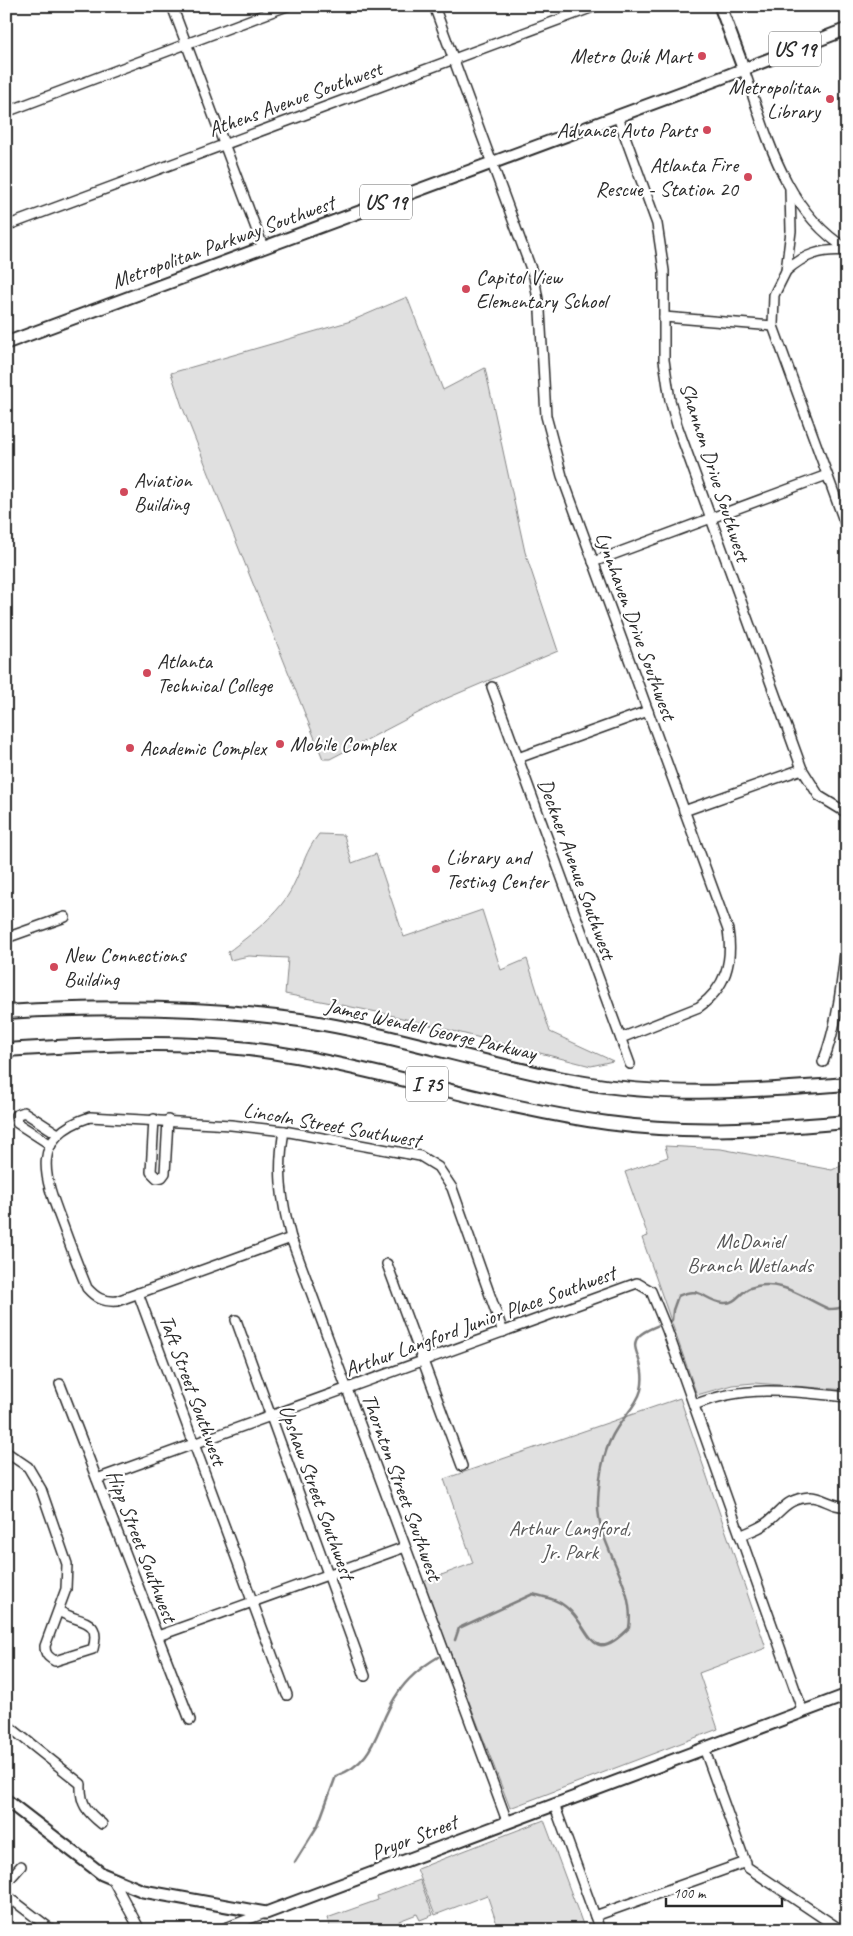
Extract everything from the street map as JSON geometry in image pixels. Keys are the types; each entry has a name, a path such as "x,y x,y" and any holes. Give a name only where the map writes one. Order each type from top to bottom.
{"highway":[{"name":"James Wendell George Parkway","path":"6,1012 106,1007 164,1007 274,1016 351,1030 580,1082 644,1090 714,1092 847,1084"},
{"name":"I 75","path":"6,1050 165,1044 248,1049 358,1068 550,1113 637,1127 730,1130 847,1122"}],"main road":[{"path":"720,6 744,70"},
{"name":"Metropolitan Parkway Southwest","path":"6,343 744,70 847,29"},
{"name":"Pryor Street","path":"266,1913 847,1695"},
{"path":"6,1800 102,1874 113,1880 143,1891 266,1913"}],"street":[{"path":"172,6 263,247"},
{"path":"6,112 287,6"},
{"name":"Lynnhaven Drive Southwest","path":"434,6 534,277 540,311 548,425 562,476 728,930 731,950 729,967 718,990 699,1007 621,1038"},
{"name":"Athens Avenue Southwest","path":"6,226 224,143 596,6"},
{"path":"744,70 790,190 818,227 847,250"},
{"name":"Shannon Drive Southwest","path":"618,117 657,224 664,271 664,360 670,400 710,518 802,768 819,796 847,813"},
{"path":"790,190 790,231 786,271 774,296 773,326 847,528"},
{"path":"786,271 800,259 814,252 847,250"},
{"path":"664,317 773,326"},
{"path":"593,562 826,475"},
{"name":"Deckner Avenue Southwest","path":"492,687 630,1064"},
{"path":"518,758 648,711"},
{"path":"684,811 802,768"},
{"path":"6,938 65,917"},
{"path":"823,1062 833,1037 839,1012 847,936"},
{"path":"51,1145 17,1123 16,1115 24,1112 58,1134"},
{"name":"Lincoln Street Southwest","path":"51,1145 58,1134 73,1123 90,1117 168,1120 284,1131 420,1156 438,1167 452,1188 503,1332"},
{"path":"154,1119 151,1172 157,1178 162,1177 165,1172 168,1120"},
{"name":"Thornton Street Southwest","path":"284,1131 279,1182 282,1206 291,1238 507,1821"},
{"name":"Taft Street Southwest","path":"51,1145 45,1165 46,1182 86,1288 95,1297 107,1302 117,1301 138,1293 287,1695"},
{"path":"138,1293 291,1238"},
{"path":"387,1264 462,1466"},
{"name":"Arthur Langford Junior Place Southwest","path":"97,1478 637,1283 650,1291 658,1306 803,1712"},
{"name":"Upshaw Street Southwest","path":"236,1320 365,1676"},
{"name":"Hipp Street Southwest","path":"60,1384 190,1720"},
{"path":"694,1405 730,1393 762,1390 847,1397"},
{"path":"6,1452 28,1467 41,1489 67,1564 66,1589 45,1646 49,1658 62,1660 93,1649 96,1636 95,1630 84,1621 67,1616 59,1611"},
{"path":"740,1536 764,1525 787,1502 798,1498 813,1497 838,1507 847,1506"},
{"path":"158,1636 405,1547"},
{"path":"6,1724 81,1784 82,1802 86,1812 102,1824"},
{"path":"704,1748 746,1862 750,1868 841,1930"},
{"path":"554,1804 600,1930"},
{"path":"595,1916 746,1862"},
{"path":"6,1883 20,1866"},
{"path":"113,1880 140,1930"},
{"path":"6,1895 52,1930"},
{"path":"220,1930 266,1913"}],"green space":[{"path":"407,297 443,390 485,368 525,552 558,651 445,699 330,759 323,759 182,406 171,373 351,321"},
{"path":"319,834 344,835 352,863 376,854 404,937 482,910 501,970 527,959 550,1032 613,1061 591,1066 382,1013 285,994 288,958 249,956 230,960 228,952 264,923 281,906 296,879 307,853"},
{"name":"McDaniel Branch Wetlands","path":"665,1146 721,1149 832,1170 847,1163 847,1390 754,1383 732,1385 697,1395 642,1238 648,1236 625,1172 668,1157"},
{"name":"Arthur Langford, Jr. Park","path":"680,1398 766,1648 699,1673 718,1729 510,1808 423,1582 473,1563 444,1479"},
{"path":"544,1820 585,1930 499,1930 487,1895 435,1915 417,1869"},
{"path":"420,1880 433,1915 420,1920 417,1914 399,1921 400,1925 388,1930 331,1930 327,1918 378,1900 377,1896"}],"waterway":[{"path":"667,1322 672,1320 678,1296 692,1292 717,1302 728,1303 750,1288 771,1285 791,1290 829,1309 836,1309 847,1302"},
{"path":"455,1640 459,1628 533,1594 555,1600 566,1607 575,1615 592,1640 598,1645 606,1645 616,1640 629,1628 630,1611 627,1595 603,1533 599,1517 599,1482 612,1436 637,1400 641,1390 641,1366 635,1343 638,1337 647,1330 662,1324"},
{"path":"295,1862 318,1825 336,1776 350,1770 360,1762 374,1741 390,1705 402,1688 416,1673 438,1657"}],"place":[{"name":"Metro Quik Mart","path":"702,56"},
{"name":"Metropolitan Library","path":"830,99"},
{"name":"Advance Auto Parts","path":"707,130"},
{"name":"Atlanta Fire Rescue - Station 20","path":"748,177"},
{"name":"Capitol View Elementary School","path":"466,289"},
{"name":"Aviation Building","path":"124,492"},
{"name":"Atlanta Technical College","path":"147,673"},
{"name":"Mobile Complex","path":"280,744"},
{"name":"Academic Complex","path":"130,748"},
{"name":"Library and Testing Center","path":"436,869"},
{"name":"New Connections Building","path":"54,967"}]}
